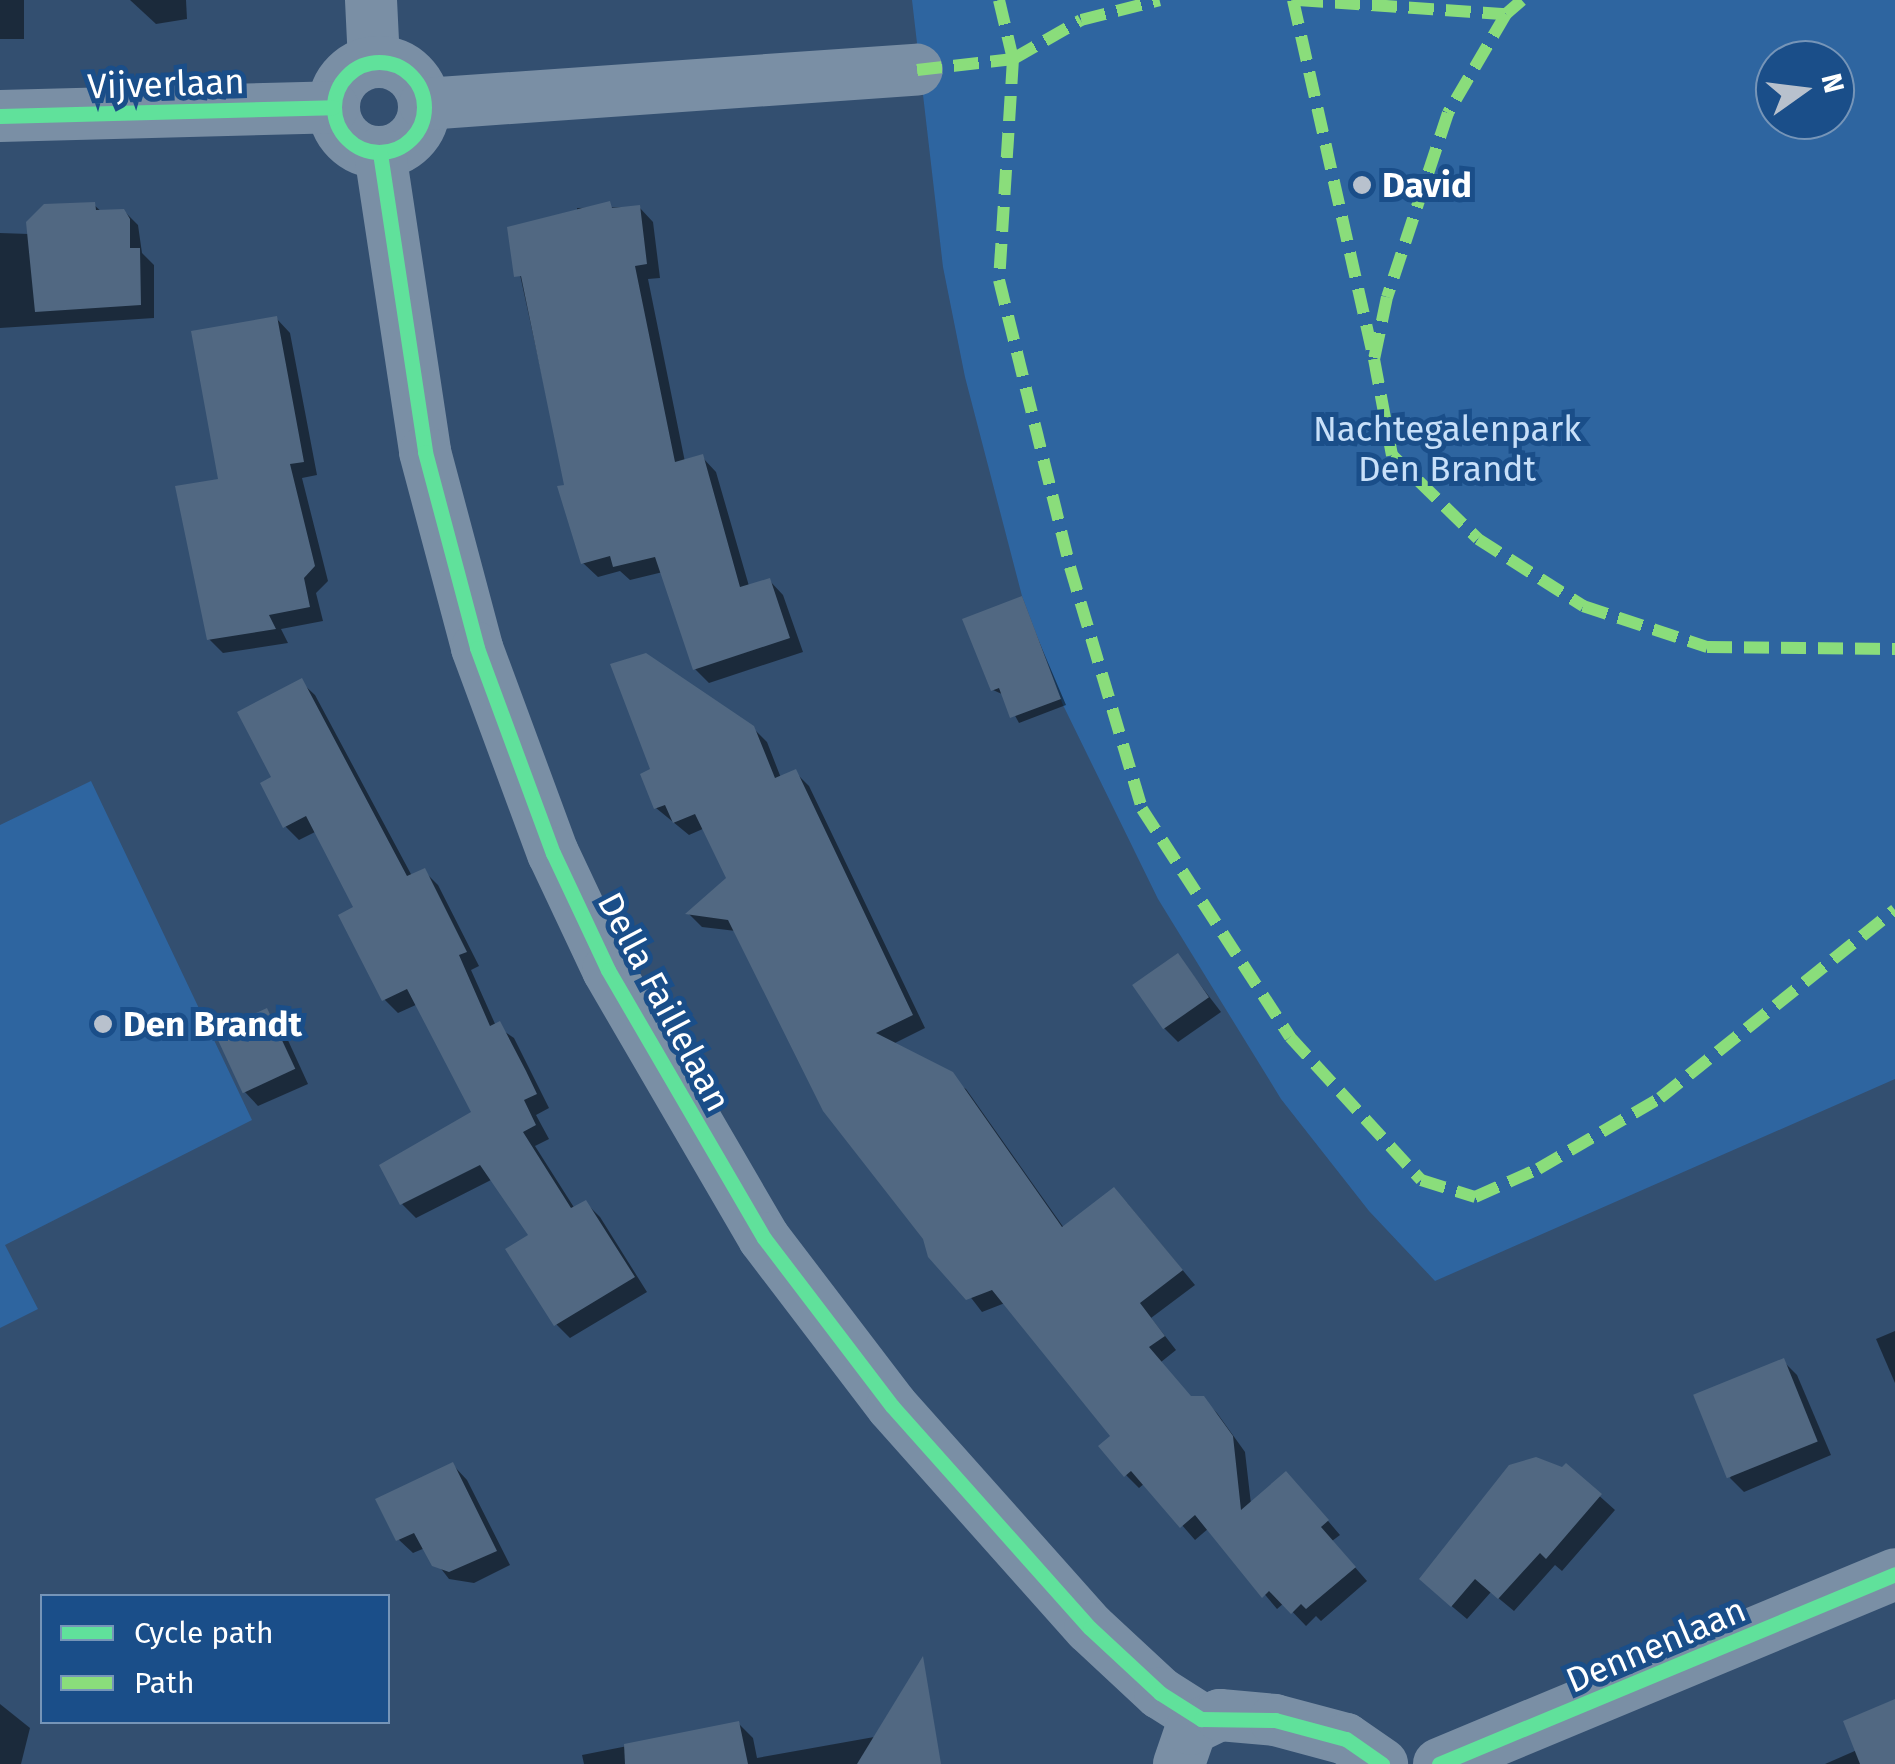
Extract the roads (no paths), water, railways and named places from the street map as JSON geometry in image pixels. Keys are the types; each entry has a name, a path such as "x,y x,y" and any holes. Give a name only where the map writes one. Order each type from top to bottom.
{"street":[{"path":"371,0 374,62"},
{"path":"374,62 398,65 417,81 425,104 420,128 403,146 380,153 347,140 334,107 338,85 353,69 374,62"},
{"path":"425,104 917,70"},
{"name":"Vijverlaan","path":"0,116 334,107"},
{"name":"Della Faillelaan","path":"380,153 425,452 477,648 553,853 608,970 764,1238 892,1406 1090,1628 1160,1693 1190,1741"},
{"name":"Dennenlaan","path":"1439,1764 1895,1574"},
{"path":"1190,1741 1275,1720 1360,1744 1382,1764"}],"place":[{"name":"David","path":"1362,185"},
{"name":"Den Brandt","path":"103,1024"}],"park label":[{"name":"Nachtegalenpark Den Brandt","path":"1447,449"}]}
